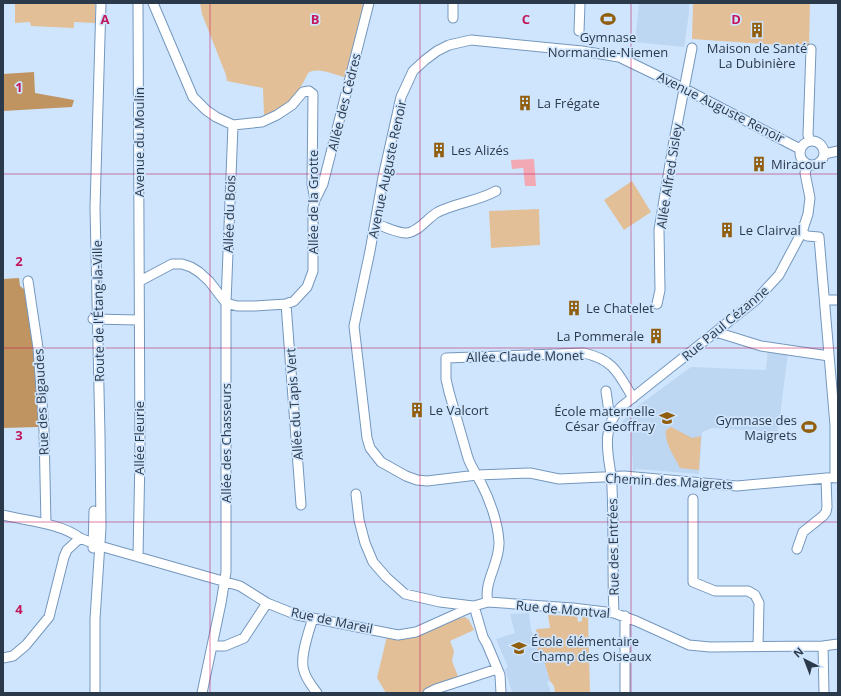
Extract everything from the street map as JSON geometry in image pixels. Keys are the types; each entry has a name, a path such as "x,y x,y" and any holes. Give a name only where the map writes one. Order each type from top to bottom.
{"street":[{"name":"Route de l'Étang-la-Ville","path":"95,693 98,491 92,140 96,3"},
{"name":"Route de l'Étang-la-Ville","path":"95,319 95,208 101,3"},
{"name":"Avenue du Moulin","path":"138,3 140,281 138,320"},
{"path":"153,3 193,97 206,110 216,117 233,125"},
{"name":"Allée des Cèdres","path":"315,200 323,184 369,3"},
{"path":"453,3 454,18"},
{"path":"579,32 580,3"},
{"name":"Avenue Auguste Renoir","path":"477,475 427,481 417,480 406,476 381,462 370,448 367,438 354,326 383,177 404,89 413,71 437,51 449,45 471,40 618,57 683,88 800,149"},
{"name":"Allée Alfred Sisley","path":"657,304 660,290 659,230 683,88 692,48"},
{"path":"810,141 808,135 811,49"},
{"name":"Allée de la Grotte","path":"233,125 262,122 277,115 292,105 303,92 309,90 313,94 312,184 315,200 313,208 313,271 311,279 301,295 294,301 286,304"},
{"name":"Allée du Bois","path":"226,303 233,125"},
{"path":"810,141 820,144 823,147 824,154 819,163 812,165 808,164 801,158 800,149 804,143 810,141"},
{"path":"824,154 838,151"},
{"name":"Rue Paul Cézanne","path":"614,415 633,398 756,300 768,288 785,266 802,232 808,214 810,198 805,173 808,164"},
{"path":"375,224 400,233 410,232 417,229 439,211 496,191"},
{"path":"797,549 803,532 826,512 833,478 837,425 829,356 819,237 807,236 802,232"},
{"path":"140,281 172,264 182,264 199,272 209,281 226,303 237,306 286,304"},
{"name":"Rue des Bigaudes","path":"28,281 38,348 44,430 46,524"},
{"path":"825,300 838,300"},
{"name":"Allée des Chasseurs","path":"202,693 225,582 226,303"},
{"name":"Allée du Tapis Vert","path":"286,304 301,505"},
{"path":"95,319 138,320"},
{"name":"Allée Fleurie","path":"138,320 140,457 138,556"},
{"path":"716,332 761,346 829,356"},
{"name":"Allée Claude Monet","path":"477,475 468,458 449,392 446,379 446,358 584,353 607,361 616,371 633,398"},
{"path":"606,391 609,412 614,415"},
{"name":"Rue des Entrées","path":"614,415 610,423 607,446 611,476 614,613"},
{"name":"Chemin des Maigrets","path":"477,475 530,473 559,479 611,476 673,479 737,486 833,478"},
{"path":"477,475 494,514 499,542 498,554 489,583 487,598 488,602"},
{"path":"356,494 359,520 365,543 373,562 386,577 405,594 440,602 474,606 483,637 500,675 501,693"},
{"path":"693,499 692,582 715,591 748,591 755,595 758,603 758,646"},
{"name":"Rue de Mareil","path":"3,515 71,531 80,538 96,545 240,586 267,603 297,615 398,635 416,632 474,606"},
{"path":"3,658 13,656 26,645 49,617 64,557 67,550 80,538"},
{"name":"Rue de Montval","path":"474,606 488,602 573,608 614,613 625,616 690,645 710,647 823,646 838,644"},
{"path":"212,646 225,646 244,638 267,603"},
{"path":"625,616 625,693"},
{"path":"313,618 302,658 302,666 317,693"},
{"path":"823,646 824,693"},
{"path":"428,693 498,669"}],"shaded area":[{"path":"15,3 95,3 95,23 74,22 74,28 31,26 30,22 15,23"},
{"path":"200,3 364,3 345,77 316,70 312,71 308,73 296,94 278,109 264,116 263,88 227,81 202,14"},
{"path":"639,3 689,3 684,47 635,42"},
{"path":"693,3 810,3 809,47 692,39"},
{"path":"34,72 35,93 74,100 72,107 3,111 3,74"},
{"path":"534,159 536,186 525,186 523,165 523,168 512,169 511,160"},
{"path":"632,181 651,212 624,230 604,200"},
{"path":"539,209 540,245 491,248 489,211"},
{"path":"19,278 20,286 29,293 38,350 40,420 38,427 3,428 3,279"},
{"path":"768,349 788,353 778,432 712,428 702,432 699,474 636,469 633,472 631,429 618,430 630,412 691,367 766,370"},
{"path":"671,427 692,438 701,436 699,470 680,468 670,450 667,440 666,430"},
{"name":"École élémentaire Champ des Oiseaux","path":"529,613 531,630 540,657 543,657 550,681 547,682 551,693 512,692 505,669 508,667 496,639 515,633 510,614"},
{"path":"548,615 577,616 578,622 582,621 582,616 588,616 590,693 555,693 554,686 550,681 543,657 540,658 534,636 537,629 550,628"},
{"path":"465,617 469,620 474,630 450,641 454,651 452,661 459,679 423,693 386,693 377,678 387,636"}],"place":[{"name":"Gymnase Normandie-Niemen","path":"608,19"},
{"name":"Maison de Santé La Dubinière","path":"757,30"},
{"name":"La Frégate","path":"525,103"},
{"name":"Les Alizés","path":"439,150"},
{"name":"Miracour","path":"759,164"},
{"name":"Le Clairval","path":"727,230"},
{"name":"Le Chatelet","path":"574,308"},
{"name":"La Pommerale","path":"656,336"},
{"name":"Le Valcort","path":"417,410"},
{"name":"École maternelle César Geoffray","path":"667,418"},
{"name":"Gymnase des Maigrets","path":"809,427"},
{"name":"École élémentaire Champ des Oiseaux","path":"519,648"}]}
